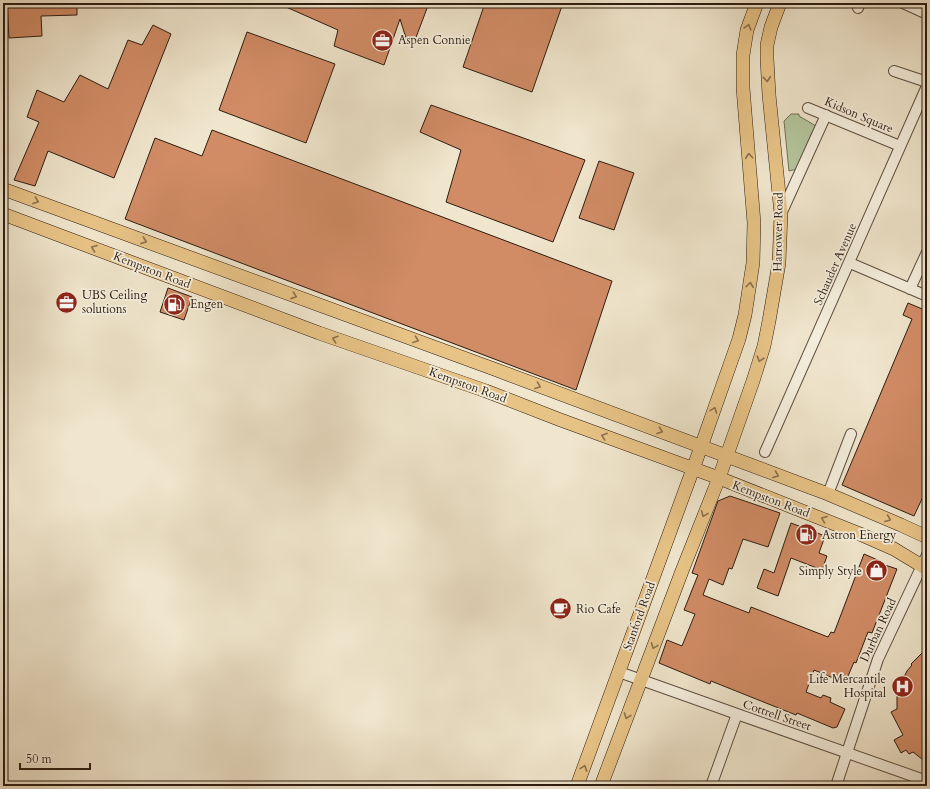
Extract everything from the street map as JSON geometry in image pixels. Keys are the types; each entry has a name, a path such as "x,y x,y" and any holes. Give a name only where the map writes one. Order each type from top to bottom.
{"main road":[{"name":"Harrower Road","path":"701,447 739,340 745,315 753,263 754,223 742,71 744,44 757,3"},
{"name":"Harrower Road","path":"726,456 764,346 775,294 779,263 781,214 766,59 771,27 780,3"},
{"name":"Kempston Road","path":"3,189 494,369 828,494 927,537"},
{"name":"Kempston Road","path":"3,214 319,333 486,391 719,478 846,528 925,563"},
{"path":"750,465 740,455 739,444 755,396 753,381"},
{"name":"Stanford Road","path":"577,786 620,672 701,447"},
{"name":"Stanford Road","path":"601,786 719,478 726,456"}],"street":[{"path":"903,3 927,14"},
{"path":"894,71 927,82"},
{"name":"Schauder Avenue","path":"765,452 850,263 927,86"},
{"name":"Kidson Square","path":"808,108 900,146"},
{"path":"781,214 826,115"},
{"path":"910,289 927,252"},
{"path":"850,263 927,296"},
{"path":"828,494 851,434"},
{"name":"Durban Road","path":"836,786 878,659 925,563"},
{"name":"Cottrell Street","path":"620,672 927,781"},
{"path":"711,786 736,714"}],"green space":[{"path":"791,114 799,114 799,116 816,126 797,169 789,171 784,121"}],"building":[{"path":"7,3 77,3 77,15 41,16 42,36 9,38"},
{"path":"277,3 429,3 415,40 406,38 400,19 384,65 334,46 338,30"},
{"path":"485,3 563,3 532,92 463,67"},
{"path":"153,25 171,34 114,178 48,151 35,186 14,180 39,122 27,117 37,90 64,102 80,75 108,89 128,40 142,45"},
{"path":"247,32 335,64 306,143 219,110"},
{"path":"431,105 585,160 553,242 446,202 461,150 420,132"},
{"path":"212,130 612,281 576,390 125,219 155,138 202,156"},
{"path":"599,161 634,173 614,230 579,218"},
{"path":"168,288 192,297 184,320 160,312"},
{"path":"908,303 927,311 927,488 914,516 842,485 912,319 903,315"},
{"path":"730,496 780,513 768,547 743,539 732,569 729,568 723,585 709,579 703,595 749,613 751,607 828,637 831,632 834,633 864,554 880,561 879,563 897,569 872,633 868,632 856,663 854,662 845,683 814,670 806,692 821,698 823,695 831,698 830,702 845,709 837,727 833,728 797,713 796,715 711,681 710,684 659,663 667,640 682,646 695,614 684,610 698,575 692,573 718,501"},
{"path":"791,523 825,536 819,553 827,556 822,570 791,558 778,596 757,588 764,569 774,573"},
{"path":"927,648 927,763 913,752 909,754 906,750 901,753 894,740 903,735 891,712 897,709 897,697 900,685 907,671 912,665 911,664"}],"place":[{"name":"Aspen Connie","path":"382,40"},
{"name":"UBS Ceiling solutions","path":"67,302"},
{"name":"Engen","path":"175,304"},
{"name":"Astron Energy","path":"806,535"},
{"name":"Simply Style","path":"877,571"},
{"name":"Rio Cafe","path":"561,609"},
{"name":"Life Mercantile Hospital","path":"902,686"}]}
